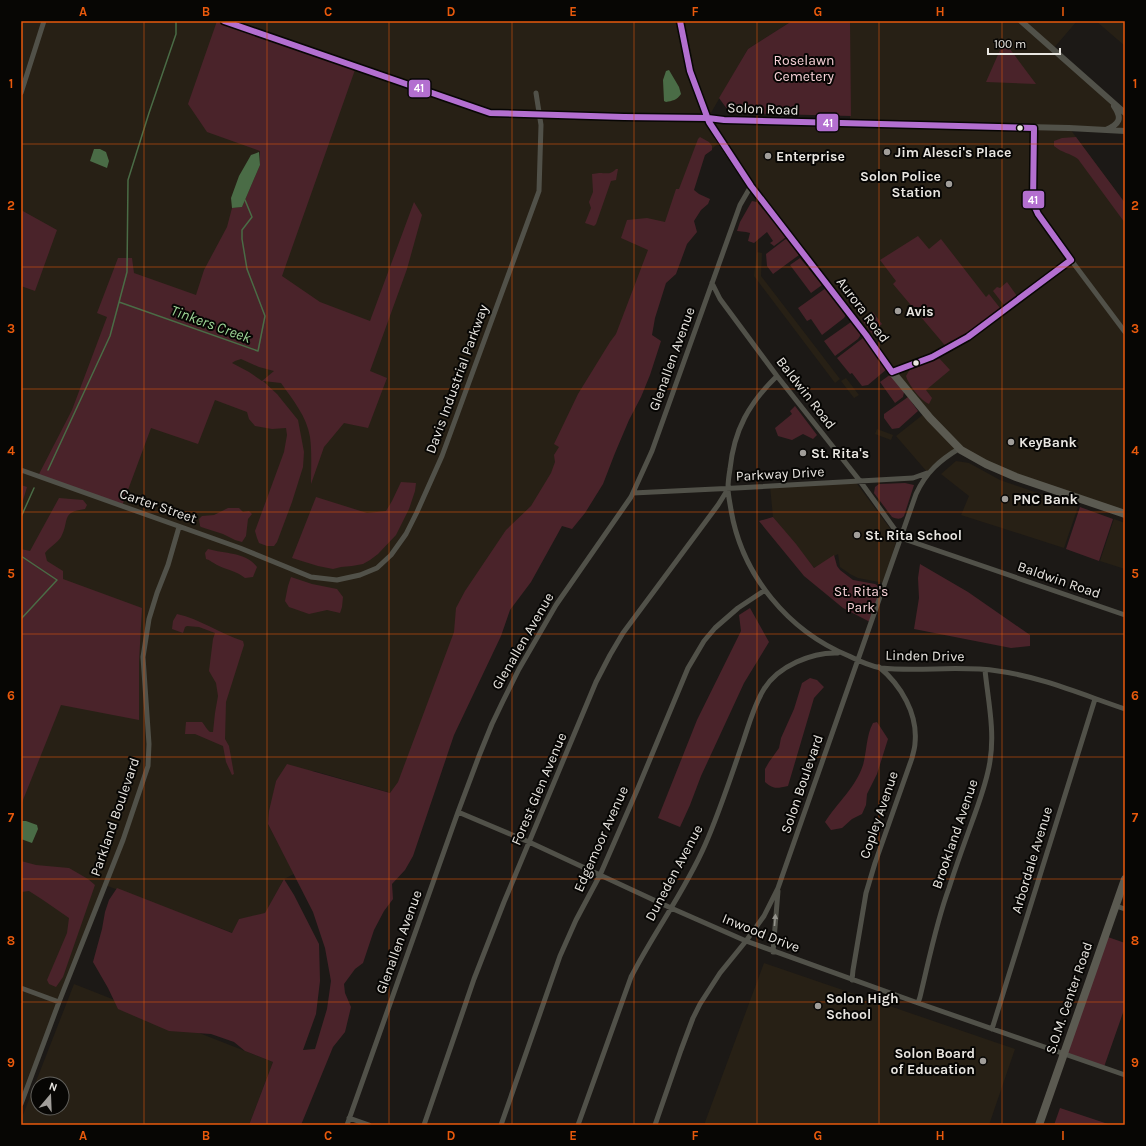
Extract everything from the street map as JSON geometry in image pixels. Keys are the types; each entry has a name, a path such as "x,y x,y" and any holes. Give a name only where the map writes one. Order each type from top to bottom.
{"main road":[{"name":"Aurora Road","path":"680,21 690,71 708,118 719,138 751,186 866,335 892,372 930,418 960,448 986,464 1016,478 1125,514"},
{"name":"S.O.M. Center Road","path":"1039,1125 1125,879"}],"street":[{"path":"21,93 44,21"},
{"name":"Solon Road","path":"224,21 490,112 506,114 708,118 724,120 1125,131"},
{"path":"1022,21 1125,113"},
{"name":"Davis Industrial Parkway","path":"286,566 311,577 337,580 360,575 377,568 391,555 406,534 442,456 539,191 541,125 536,92"},
{"path":"1104,130 1118,123 1120,117 1109,99"},
{"path":"1034,128 1033,203 1038,214 1125,332"},
{"name":"Glenallen Avenue","path":"347,1125 458,812 492,724 519,669 556,605 633,493 652,451 740,205 751,186"},
{"path":"892,372 916,364 941,353 954,345 1071,260"},
{"name":"Baldwin Road","path":"712,283 720,299 777,376 860,481 901,538 1125,615"},
{"name":"Linden Drive","path":"777,376 755,401 743,421 734,444 728,489 733,517 744,552 765,590 786,615 800,628 840,653 879,667 905,670 952,669 997,671 1036,679 1125,709"},
{"name":"Solon Boulevard","path":"656,1125 681,1050 700,1004 720,973 746,942 764,916 778,888 901,538 909,510 916,494 925,476 960,448"},
{"name":"Carter Street","path":"21,470 240,548 286,566"},
{"name":"Parkway Drive","path":"633,493 913,478 928,473"},
{"name":"Forest Glen Avenue","path":"424,1125 474,979 596,682 610,655 628,627 728,489"},
{"name":"Parkland Boulevard","path":"21,1104 59,1002 123,840 148,766 149,744 143,657 149,619 168,565 179,527"},
{"name":"Edgemoor Avenue","path":"501,1125 560,956 576,920 600,875 688,668 696,653 712,632 738,608 765,590"},
{"name":"Duneden Avenue","path":"578,1125 631,977 705,845 756,706 765,688 777,675 794,663 827,652 840,653"},
{"name":"Copley Avenue","path":"852,980 866,893 912,758 915,742 914,725 909,706 900,690 879,667"},
{"name":"Brookland Avenue","path":"918,1003 938,920 986,780 992,745 985,670"},
{"name":"Arbordale Avenue","path":"992,1029 1095,699"},
{"name":"Inwood Drive","path":"458,812 529,842 746,942 1125,1075"},
{"path":"773,952 778,888"},
{"path":"1116,906 1125,909"},
{"path":"21,988 59,1002"},
{"path":"350,1118 369,1125"}],"shaded area":[{"path":"21,21 792,21 748,49 708,118 850,123 849,21 1077,21 1053,49 1125,113 1125,131 1070,129 1125,203 1125,514 1016,477 960,448 928,473 896,436 925,413 721,141 705,155 641,307 391,793 314,771 276,781 268,824 294,874 284,879 265,914 239,919 233,933 105,885 32,1076 30,1076 30,1082 25,1095 21,1094"},
{"path":"1096,21 1125,21 1125,46"},
{"path":"669,70 679,87 681,94 676,99 666,102 664,101 663,80 666,71"},
{"path":"94,149 100,149 106,152 109,161 107,168 90,161"},
{"path":"259,152 260,165 242,207 232,208 231,198 239,176 251,155"},
{"path":"757,252 762,253 761,276 840,379 835,383 754,276"},
{"path":"846,378 859,395 854,398 841,381"},
{"path":"877,429 893,435 891,440 875,434"},
{"path":"956,461 969,463 1000,480 1078,507 1064,548 961,515 969,496 941,474"},
{"path":"855,481 897,538 884,583 858,578 850,574 840,567 838,554 814,568 773,517 770,486"},
{"path":"1114,519 1125,523 1125,569 1100,561"},
{"path":"21,821 26,821 37,825 38,829 32,843 21,839"},
{"name":"Solon High School","path":"764,963 1015,1049 989,1125 704,1125"},
{"path":"74,984 273,1062 249,1125 21,1125 21,1120 30,1097 30,1116 70,1116 70,1076 38,1076"}],"green space":[{"path":"217,21 224,21 356,67 282,276 320,302 370,321 414,202 422,215 407,269 370,371 387,378 368,428 344,423 324,447 311,484 311,442 306,423 299,409 281,383 263,381 277,394 298,420 304,452 303,467 292,502 277,542 274,546 267,546 259,543 255,531 284,452 287,435 286,428 272,429 255,426 249,419 247,412 215,400 198,444 151,428 122,506 38,476 72,410 107,317 97,313 118,258 132,258 134,273 196,295 204,270 227,227 232,208 242,207 260,165 260,151 207,132 188,104","holes":["241,359 259,367 274,371 262,381 232,363"]},
{"name":"Roselawn Cemetery","path":"792,21 850,21 851,116 730,113 719,98 748,49"},
{"path":"1004,41 1036,84 986,82"},
{"path":"700,137 709,142 712,146 712,150 705,155 694,190 710,199 708,204 701,210 694,221 697,232 687,244 676,274 666,283 655,318 652,335 661,341 650,375 629,420 603,484 585,513 572,529 562,526 531,582 510,610 501,636 454,735 413,856 405,870 392,884 393,899 384,911 374,930 363,963 355,969 344,984 345,993 351,1007 345,1032 333,1047 301,1125 249,1125 273,1062 245,1051 234,1042 211,1034 169,1031 118,1009 93,962 109,900 117,888 232,933 239,919 265,913 284,879 294,895 319,944 320,981 316,1014 303,1050 315,1049 327,1009 331,981 325,948 313,912 268,824 269,811 276,781 287,764 390,793 398,782 454,632 456,608 465,591 506,530 531,506 551,473 555,462 554,455 559,447 554,444 578,394 616,334 648,250 621,238 627,220 647,218 665,222 676,189 679,189"},
{"path":"1076,137 1125,203 1125,223 1078,159 1054,146 1054,141 1062,138"},
{"path":"618,169 616,180 611,181 596,224 594,226 585,223 591,208 589,202 593,192 592,174 610,173"},
{"path":"752,201 757,202 786,237 774,246 770,243 773,241 767,232 754,243 748,241 750,233 737,231 740,222"},
{"path":"21,210 57,230 35,291 21,286"},
{"path":"918,236 929,249 941,239 986,297 989,294 1000,308 948,349 893,284 896,281 880,260"},
{"path":"787,238 799,255 773,274 767,266 766,254"},
{"path":"800,258 822,285 811,293 790,265"},
{"path":"1007,282 1017,296 1005,306 993,291 997,287 1000,288"},
{"path":"826,288 846,315 822,335 811,319 807,321 798,308"},
{"path":"873,312 882,324 876,329 878,333 873,335 862,320"},
{"path":"851,322 860,333 860,336 835,356 824,341"},
{"path":"863,338 887,369 868,385 862,386 837,358"},
{"path":"939,358 950,370 926,390 932,398 929,404 915,392 906,376 910,369"},
{"path":"891,374 904,392 903,397 895,403 880,382"},
{"path":"908,397 918,411 899,428 892,429 884,418 884,414"},
{"path":"795,406 817,435 813,439 803,434 792,440 778,436 775,428 792,414 790,411"},
{"path":"401,482 416,483 409,509 396,535 378,554 370,560 363,564 333,569 292,558 316,497 367,513 386,511"},
{"path":"905,483 914,485 904,516 900,519 892,517 874,493 875,487 879,484"},
{"path":"21,485 27,487 21,507"},
{"path":"59,498 83,500 87,505 85,509 77,510 69,515 61,537 45,553 47,561 63,571 63,579 142,608 139,662 139,720 61,705 21,805 21,549 30,551"},
{"path":"1080,507 1113,519 1099,561 1066,549"},
{"path":"228,508 239,508 243,512 249,511 252,514 248,519 246,536 242,542 200,526 199,519 202,516 214,515"},
{"name":"St. Rita's Park","path":"773,517 814,568 834,555 837,566 840,570 853,580 875,584 882,588 870,622 843,608 804,576 759,521"},
{"path":"208,549 235,554 252,562 257,567 253,577 245,578 206,559 205,553"},
{"path":"920,564 968,592 1030,635 1030,646 1011,648 914,629 919,598 918,578"},
{"path":"291,577 312,584 337,589 343,597 340,613 327,610 309,614 289,607 285,601"},
{"path":"750,608 769,642 744,683 701,776 680,827 658,818 697,720 741,631 739,615"},
{"path":"177,614 194,619 243,641 244,645 226,702 225,739 229,746 234,774 232,775 226,762 223,746 195,734 185,734 186,722 202,722 210,732 213,732 218,696 216,683 209,671 215,633 199,627 187,626 185,627 183,633 172,629 173,621"},
{"path":"810,678 817,680 824,687 814,698 788,786 778,788 773,787 765,782 765,769 779,748 781,738 794,709 802,683"},
{"path":"877,722 888,739 877,774 867,794 866,805 862,814 852,819 842,828 831,830 825,822 856,781 863,765 871,728 873,723"},
{"path":"21,861 36,865 69,868 95,885 63,977 56,987 49,984 47,980 67,933 69,918 29,891 21,892"},
{"path":"1105,936 1125,943 1125,1007 1104,1067 1063,1053"},
{"path":"1060,1108 1111,1125 1054,1125"}],"waterway":[{"name":"Tinkers Creek","path":"48,470 110,336 127,272 128,180 176,34 176,21"},
{"name":"Tinkers Creek","path":"119,302 258,351 265,316 247,269 242,230 252,217 245,200"},
{"name":"Tinkers Creek","path":"21,517 34,488"},
{"name":"Tinkers Creek","path":"21,556 57,580 21,619"}],"transit line":[{"name":"41","path":"224,21 490,113 1034,128"},
{"name":"41","path":"680,21 690,71 709,122 751,186 866,335 892,372"},
{"name":"41","path":"1034,128 1033,203 1038,214 1071,260"},
{"name":"41","path":"892,372 932,357 968,337 1071,260"}],"place":[{"name":"Jim Alesci's Place","path":"887,152"},
{"name":"Enterprise","path":"768,156"},
{"name":"Solon Police Station","path":"949,184"},
{"name":"Avis","path":"898,311"},
{"name":"KeyBank","path":"1011,442"},
{"name":"St. Rita's","path":"803,453"},
{"name":"PNC Bank","path":"1005,499"},
{"name":"St. Rita School","path":"857,535"},
{"name":"Solon High School","path":"818,1006"},
{"name":"Solon Board of Education","path":"983,1061"}]}
